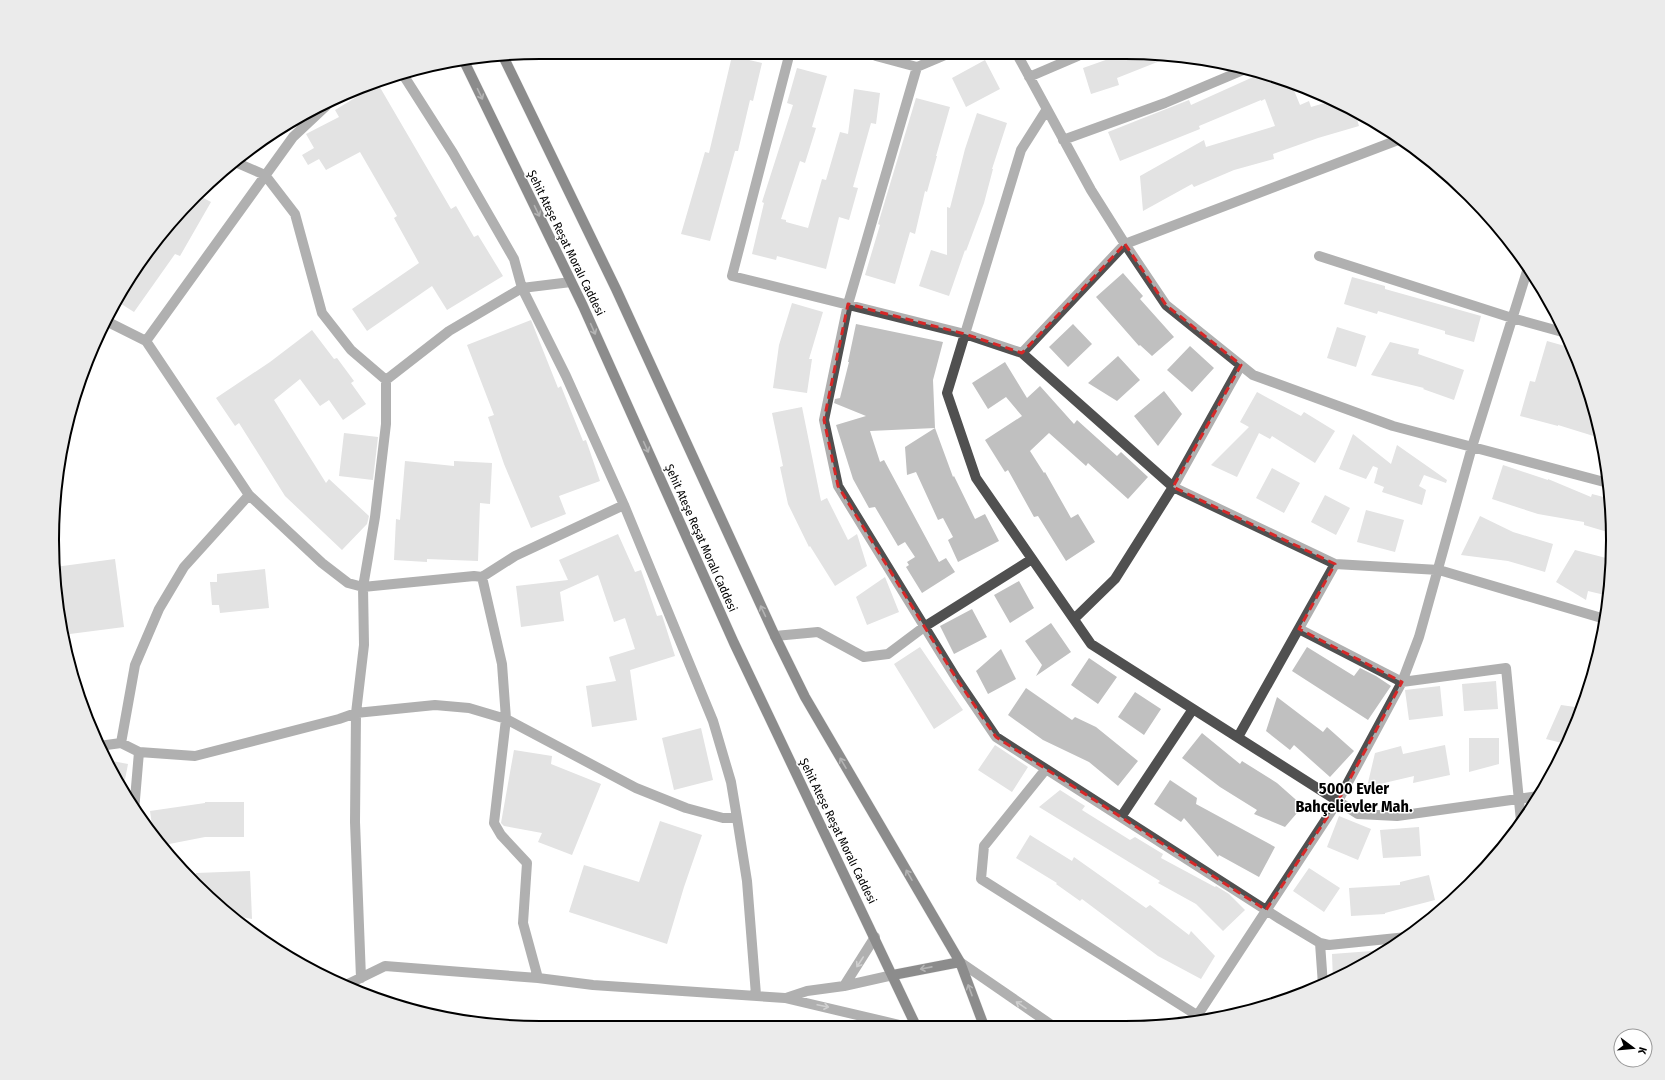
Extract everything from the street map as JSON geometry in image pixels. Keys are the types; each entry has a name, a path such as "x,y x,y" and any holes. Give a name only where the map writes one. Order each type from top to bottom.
{"main road":[{"path":"505,60 619,296 775,636 805,697 960,962 982,1021"},
{"name":"Şehit Ateşe Reşat Moralı Caddesi","path":"466,65 571,282 734,643 914,1021"},
{"path":"893,975 960,962"}],"street":[{"path":"788,59 732,276 965,334 1022,353 1173,487 1335,564 1439,570 1600,617"},
{"path":"887,59 917,67 936,59"},
{"path":"1020,59 1091,190 1166,305 1253,375 1393,426 1602,482"},
{"path":"1030,77 1071,59"},
{"path":"917,67 848,304 824,420 838,486 956,678 996,737 1320,943 1329,945 1394,938"},
{"path":"1063,140 1165,103 1238,72"},
{"path":"405,78 453,154 514,259 522,288 566,376 624,505 713,721 731,782 747,881 756,995"},
{"path":"1047,110 1021,150 947,393 976,478 1091,644 1358,814 1397,816 1531,797"},
{"path":"146,341 293,137 318,113"},
{"path":"1022,353 1125,244 1394,141"},
{"path":"240,164 265,175 295,214 322,312 351,350 386,380 386,424 375,517 363,586 364,645 356,713 355,822 360,978"},
{"path":"1319,256 1512,318 1558,331"},
{"path":"1202,1015 1266,910 1338,801 1402,682 1419,638 1472,447 1526,274"},
{"path":"386,380 449,331 522,288 571,282"},
{"path":"111,323 146,341 249,495 322,564 348,583 363,586 474,576 482,577 515,556 624,505"},
{"path":"1074,619 1116,580 1173,487 1241,365"},
{"path":"121,743 135,665 159,609 184,567 249,495"},
{"path":"775,636 818,632 864,657 888,654 924,627 1032,559"},
{"path":"1238,737 1335,564"},
{"path":"482,577 502,664 506,719 494,823 501,835 527,862 523,923 538,978"},
{"path":"1299,629 1402,682 1506,668 1520,814"},
{"path":"105,745 121,743 139,752 195,756 339,719 356,713 435,705 469,708 506,719 636,788 686,808 723,818 737,818"},
{"path":"1121,817 1193,709"},
{"path":"135,799 139,752"},
{"path":"1046,769 984,846 981,879 1196,1016"},
{"path":"844,986 875,937"},
{"path":"1320,943 1323,978"},
{"path":"960,962 1046,1021"},
{"path":"352,982 386,966 538,978 593,985 784,998 883,1021"},
{"path":"784,998 807,991 844,986 893,975"}],"highlighted area":[{"path":"1125,244 1166,305 1241,365 1173,487 1335,564 1299,629 1402,682 1338,801 1266,910 996,737 956,678 838,486 824,420 848,304 965,334 1022,353"}],"building":[{"path":"731,59 745,59 762,63 753,101 750,100 738,151 735,151 710,241 681,234 705,152 709,153"},
{"path":"1108,59 1161,60 1117,78 1119,85 1091,94 1083,68"},
{"path":"985,60 1000,89 966,107 952,78"},
{"path":"797,68 827,76 812,127 816,128 805,163 800,161 781,219 786,220 786,222 808,228 822,179 826,180 840,132 848,134 854,89 880,93 876,124 871,123 853,187 858,188 849,220 839,217 826,269 777,256 776,260 752,254 764,203 762,202 793,105 787,103"},
{"path":"1254,77 1294,90 1300,105 1309,101 1311,107 1325,103 1338,109 1357,118 1359,126 1318,138 1273,154 1274,159 1234,170 1194,187 1192,184 1143,211 1140,176 1204,140 1206,147 1275,126 1265,99 1199,126 1200,129 1120,161 1108,132 1189,100 1191,105"},
{"path":"380,87 451,209 456,206 474,237 478,235 503,276 447,310 432,286 367,331 352,309 419,263 394,218 397,216 360,152 326,170 319,159 308,165 302,155 314,148 306,134 339,117 335,110 362,94"},
{"path":"916,98 950,107 927,192 925,191 915,234 910,232 895,284 865,275 880,225 878,224"},
{"path":"977,113 1007,123 992,169 984,203 966,251 965,250 949,296 919,286 931,250 947,255 947,207 950,208 965,149"},
{"path":"203,198 211,202 180,256 175,254 134,312 121,304 158,247 178,223"},
{"path":"1123,273 1143,296 1140,299 1174,337 1152,356 1140,345 1139,346 1096,297"},
{"path":"1352,277 1385,286 1385,289 1481,316 1474,342 1445,334 1445,331 1378,311 1377,314 1344,304"},
{"path":"792,303 823,312 809,359 812,359 807,393 773,388 779,345"},
{"path":"531,320 558,388 561,386 583,441 586,440 600,481 559,496 566,514 531,528 504,464 488,417 494,415 467,345"},
{"path":"856,324 943,342 933,380 935,428 870,431 880,462 884,460 939,562 946,558 955,572 922,593 906,567 909,565 907,562 915,557 905,542 898,546 875,507 869,508 853,479 836,425 866,416 834,403 835,399 840,398"},
{"path":"1073,324 1092,344 1068,367 1049,347"},
{"path":"1337,327 1366,336 1356,367 1327,358"},
{"path":"312,330 334,359 337,358 354,381 351,383 366,404 343,420 329,400 320,406 300,379 274,400 326,483 329,479 369,516 367,524 342,550 285,496 239,423 235,426 216,398 270,362"},
{"path":"1547,341 1564,346 1580,385 1595,436 1558,425 1520,416 1530,381 1535,382"},
{"path":"1390,342 1419,349 1418,354 1464,370 1454,400 1423,389 1424,388 1371,375"},
{"path":"1190,346 1214,368 1192,392 1167,370"},
{"path":"1118,356 1140,380 1117,401 1088,383"},
{"path":"1005,362 1027,398 1040,386 1074,424 1077,420 1117,456 1121,452 1148,477 1128,499 1088,463 1086,466 1049,433 1030,451 1044,473 1045,472 1071,518 1078,514 1095,542 1066,561 1038,516 1034,517 1008,470 1005,472 985,440 1022,416 1006,397 988,409 972,383"},
{"path":"1164,391 1182,414 1158,446 1134,416"},
{"path":"1257,392 1301,416 1304,412 1335,431 1315,463 1272,436 1270,439 1259,433 1237,477 1211,465 1249,427 1240,422"},
{"path":"802,407 821,501 827,498 848,540 857,534 867,566 835,586 810,546 809,547 788,504 780,467 783,466 772,413"},
{"path":"935,428 953,477 954,476 975,519 985,514 999,541 958,562 948,540 953,537 943,518 938,520 916,472 907,475 905,447"},
{"path":"344,433 378,437 373,480 339,476"},
{"path":"1353,434 1391,464 1397,445 1447,480 1446,483 1424,475 1419,486 1426,490 1422,505 1382,492 1384,487 1374,483 1378,468 1373,466 1366,479 1339,469"},
{"path":"405,461 454,466 454,461 492,463 490,504 480,503 478,561 427,559 427,562 394,560 396,519 400,520"},
{"path":"1503,465 1548,479 1591,497 1592,494 1604,497 1606,531 1584,525 1584,522 1538,514 1492,499"},
{"path":"1272,468 1300,483 1284,513 1256,498"},
{"path":"1325,495 1350,508 1336,535 1311,522"},
{"path":"1366,510 1404,520 1395,552 1357,542"},
{"path":"1480,516 1513,532 1553,544 1545,572 1508,561 1461,555"},
{"path":"618,534 635,572 641,570 657,616 662,615 675,656 630,670 637,720 592,727 586,686 616,681 609,657 635,649 625,618 614,622 598,575 560,592 564,621 521,627 516,586 568,580 559,560"},
{"path":"1575,550 1605,558 1603,595 1588,591 1586,600 1556,582"},
{"path":"115,559 124,627 68,634 63,603 60,566"},
{"path":"265,569 269,608 220,613 219,605 212,605 210,582 217,582 217,574"},
{"path":"885,577 899,612 867,625 856,597"},
{"path":"1019,581 1034,608 1010,623 994,595"},
{"path":"972,609 987,637 954,654 940,626"},
{"path":"1051,623 1071,652 1036,676 1042,665 1025,641"},
{"path":"920,647 963,710 934,729 894,664"},
{"path":"1307,647 1354,676 1360,668 1391,686 1368,720 1292,671"},
{"path":"1001,649 1016,679 988,694 976,671"},
{"path":"1089,658 1117,677 1098,704 1071,685"},
{"path":"1496,681 1498,709 1464,711 1462,684"},
{"path":"1440,686 1443,716 1409,720 1405,690"},
{"path":"1026,688 1072,720 1075,717 1096,727 1138,761 1118,786 1089,762 1043,740 1008,715"},
{"path":"1135,692 1161,709 1144,735 1118,717"},
{"path":"1277,697 1323,732 1327,727 1354,751 1330,777 1294,745 1290,750 1266,731"},
{"path":"1561,705 1575,707 1561,743 1546,739"},
{"path":"701,728 713,780 674,790 662,738"},
{"path":"1202,733 1240,764 1242,761 1277,783 1303,806 1285,827 1254,814 1257,810 1220,787 1182,758"},
{"path":"1469,738 1499,738 1499,764 1469,772"},
{"path":"995,745 1028,767 1012,792 978,770"},
{"path":"1445,745 1450,775 1413,783 1414,776 1367,787 1375,753 1401,746 1403,754"},
{"path":"514,750 552,756 551,764 601,784 572,855 538,842 542,833 504,826 501,823"},
{"path":"113,761 128,764 124,782"},
{"path":"1170,780 1197,798 1196,804 1275,847 1259,877 1219,855 1218,857 1184,818 1181,822 1154,804"},
{"path":"1060,790 1085,806 1082,810 1130,840 1135,837 1163,854 1161,858 1215,887 1216,886 1229,894 1245,910 1223,931 1196,904 1158,883 1160,881 1039,807"},
{"path":"244,802 244,837 205,837 167,844 152,824 150,811 205,803"},
{"path":"1339,816 1371,829 1358,860 1327,847"},
{"path":"660,821 702,835 684,887 667,944 569,912 584,865 639,882"},
{"path":"1419,827 1421,856 1383,858 1380,830"},
{"path":"1030,835 1072,861 1074,857 1146,908 1150,905 1189,935 1191,931 1215,956 1201,979 1158,956 1082,899 1080,901 1056,884 1057,883 1016,858"},
{"path":"1309,868 1340,888 1324,912 1293,891"},
{"path":"250,871 252,919 241,917 200,880 196,876 196,873"},
{"path":"1429,875 1435,900 1385,914 1351,916 1349,888 1400,885 1400,882"},
{"path":"1376,951 1333,973 1332,954"}],"district":[{"name":"5000 Evler Bahçelievler Mah.","path":"1354,797"}]}
